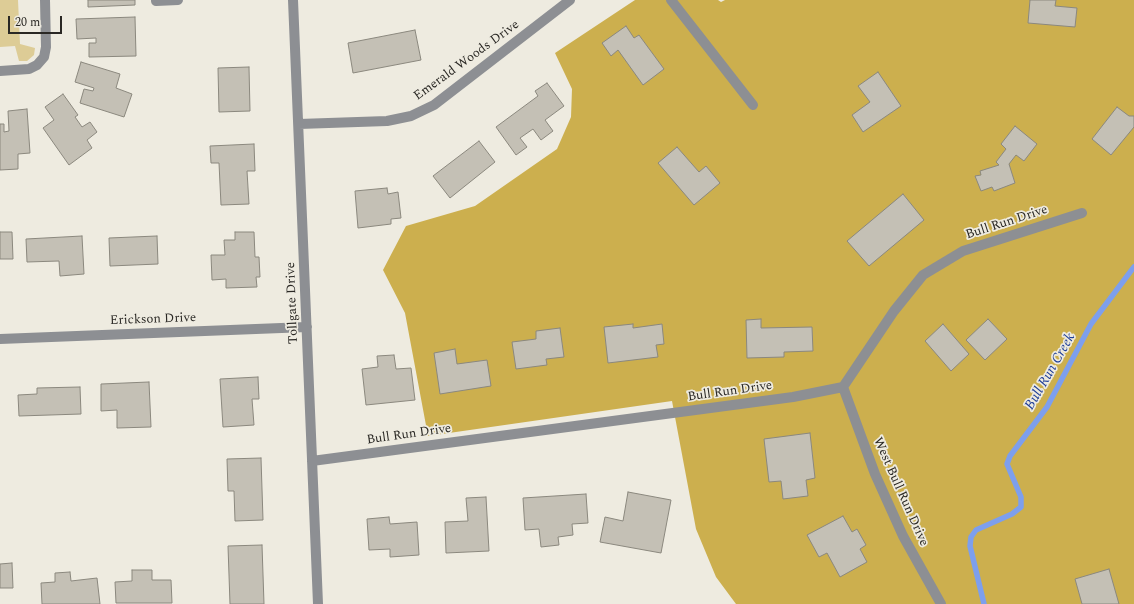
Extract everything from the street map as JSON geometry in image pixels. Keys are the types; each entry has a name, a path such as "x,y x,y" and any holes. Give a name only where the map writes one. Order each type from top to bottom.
{"street":[{"path":"0,71 29,69 37,65 44,57 46,46 45,0"},
{"path":"156,1 178,0"},
{"name":"Tollgate Drive","path":"294,0 318,604"},
{"name":"Emerald Woods Drive","path":"299,124 387,121 411,116 434,105 570,0"},
{"path":"671,0 753,105"},
{"name":"Bull Run Drive","path":"312,461 793,397 843,387 894,311 924,275 963,251 1082,213"},
{"name":"Erickson Drive","path":"0,339 307,327"},
{"name":"West Bull Run Drive","path":"843,387 876,474 903,536 941,604"}],"shaded area":[{"path":"0,0 18,0 20,44 35,48 34,55 27,61 19,61 15,46 0,47"},
{"path":"635,0 718,0 721,2 725,0 1134,0 1134,604 736,604 716,577 696,529 672,401 428,436 405,313 383,270 406,226 475,206 557,149 571,117 572,89 555,53"}],"building":[{"path":"88,0 135,0 135,5 88,7"},
{"path":"1030,0 1056,0 1055,6 1077,8 1075,27 1028,23"},
{"path":"135,17 136,56 89,57 89,43 96,43 96,38 77,39 76,19"},
{"path":"626,26 634,38 639,35 664,69 643,85 618,50 611,56 602,43"},
{"path":"415,30 421,60 353,73 348,43"},
{"path":"81,62 120,74 116,88 132,94 124,117 80,103 84,89 93,91 94,88 75,82"},
{"path":"249,67 250,111 219,112 218,68"},
{"path":"878,72 901,106 863,132 852,115 870,102 858,86"},
{"path":"547,83 564,106 545,120 553,131 541,140 533,129 520,138 527,147 516,155 496,127 538,96 535,91"},
{"path":"63,94 78,115 75,117 82,127 90,122 97,132 87,140 92,148 69,165 43,128 54,120 45,107"},
{"path":"1117,107 1129,116 1134,116 1134,127 1111,155 1092,139"},
{"path":"27,109 30,153 18,154 18,169 0,170 0,124 4,124 4,132 9,131 8,111"},
{"path":"1015,126 1037,144 1024,161 1016,155 1009,164 1015,183 994,191 992,187 981,191 975,176 981,175 980,171 999,165 996,162 1006,149 1001,144"},
{"path":"479,141 495,162 450,198 433,176"},
{"path":"254,144 255,171 247,171 249,204 221,205 219,163 211,163 210,146"},
{"path":"677,147 699,172 706,166 720,183 694,205 658,163"},
{"path":"387,188 388,194 398,192 401,218 391,219 391,224 358,228 355,191"},
{"path":"903,194 924,220 869,266 847,241"},
{"path":"0,232 12,232 13,259 0,259"},
{"path":"235,232 254,232 255,257 259,257 260,277 256,277 257,287 226,288 226,279 212,280 211,255 225,255 224,240 235,240"},
{"path":"82,236 84,274 60,276 59,261 27,262 26,239"},
{"path":"157,236 158,264 110,266 109,238"},
{"path":"761,319 761,328 812,327 813,351 784,352 784,357 747,358 746,320"},
{"path":"988,319 1007,339 985,360 966,340"},
{"path":"633,324 633,328 662,324 664,344 656,345 658,357 608,363 604,327"},
{"path":"943,324 969,354 951,371 925,341"},
{"path":"560,328 564,357 546,359 547,365 516,369 512,342 536,339 536,331"},
{"path":"455,349 457,364 487,360 491,386 440,394 434,353"},
{"path":"394,355 396,369 411,368 415,400 366,405 362,369 378,367 377,356"},
{"path":"258,377 259,399 252,399 254,425 223,427 220,379"},
{"path":"149,382 151,427 117,428 117,410 101,411 101,384"},
{"path":"80,387 81,414 19,416 18,395 37,394 37,388"},
{"path":"810,433 815,478 806,480 808,496 783,499 781,481 769,482 764,439"},
{"path":"261,458 263,520 235,521 234,491 228,491 227,459"},
{"path":"628,492 671,500 661,553 600,542 605,517 623,521"},
{"path":"586,494 588,523 572,524 573,535 558,537 559,545 541,547 539,529 525,530 523,498"},
{"path":"486,497 489,551 446,553 445,522 468,521 466,498"},
{"path":"843,516 852,532 857,529 866,545 860,549 867,562 840,577 827,553 819,557 807,535"},
{"path":"389,517 390,524 417,522 419,555 390,557 390,549 369,550 367,519"},
{"path":"262,545 264,604 230,604 228,546"},
{"path":"12,563 13,588 0,588 0,564"},
{"path":"1109,569 1119,604 1082,604 1075,579"},
{"path":"132,570 152,570 152,580 171,580 172,603 116,603 115,582 132,581"},
{"path":"70,572 71,581 97,578 100,604 42,604 41,583 55,582 55,573"}],"waterway":[{"name":"Bull Run Creek","path":"984,604 970,546 971,537 976,530 1012,514 1021,507 1021,497 1007,464 1010,456 1047,407 1091,324 1134,267"}]}
